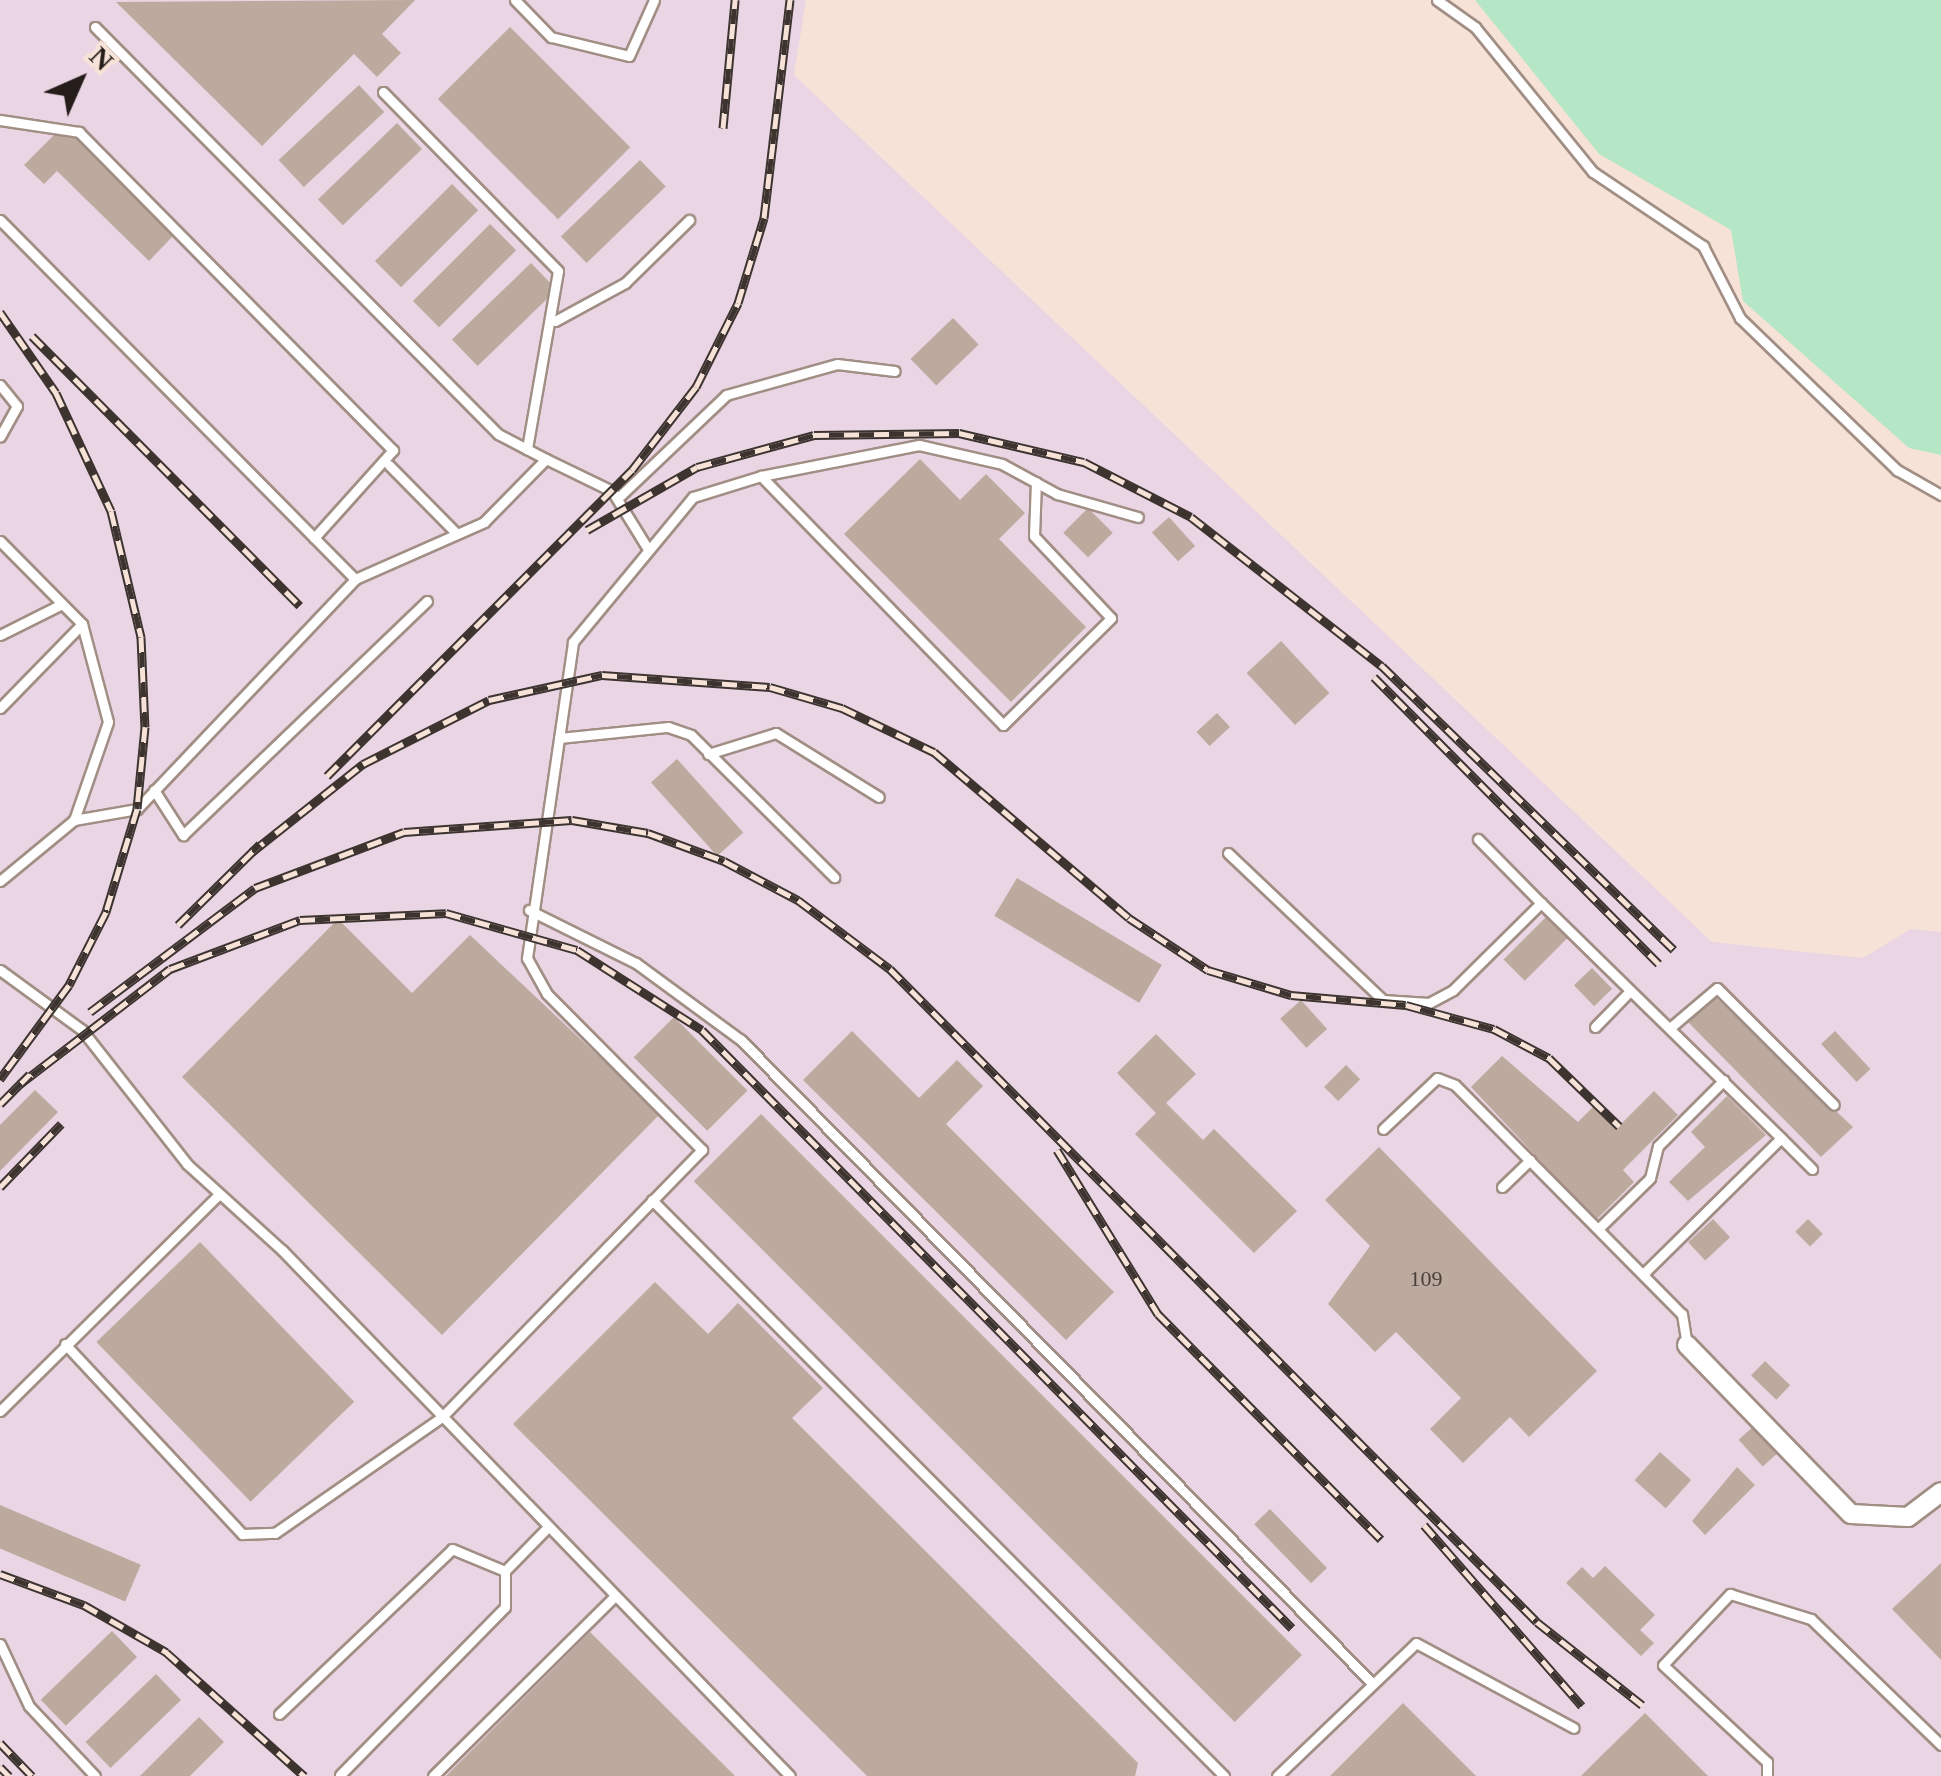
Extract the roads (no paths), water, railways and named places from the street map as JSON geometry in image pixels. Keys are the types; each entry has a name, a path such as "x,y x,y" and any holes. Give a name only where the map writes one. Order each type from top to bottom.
{"street":[{"path":"1686,1345 1850,1514 1908,1516 1941,1492"}],"lane":[{"path":"514,0 552,37 629,56 654,0"},
{"path":"1437,0 1475,28 1593,172 1702,246 1740,318 1897,470 1941,495"},
{"path":"95,27 498,434 546,459 583,470 618,498 648,549"},
{"path":"383,92 558,271 555,321 527,449"},
{"path":"0,120 65,126 95,146 388,443 389,465 455,532"},
{"path":"0,220 355,580"},
{"path":"555,321 625,283 689,220"},
{"path":"618,498 726,395 837,364 895,371"},
{"path":"0,385 17,406 0,437"},
{"path":"66,1344 242,1534 275,1533 442,1417 702,1150 538,984 527,958 529,910 573,642 693,497 761,476 919,445 1002,464 1036,482 1138,517"},
{"path":"0,880 74,820 136,809 355,580 484,522 546,459"},
{"path":"314,538 389,465"},
{"path":"761,476 1002,725 1111,618 1034,536 1036,482"},
{"path":"0,541 82,624 108,722 74,820"},
{"path":"154,790 184,835 428,601"},
{"path":"0,635 62,604"},
{"path":"0,708 82,624"},
{"path":"559,738 668,728 708,754 834,877"},
{"path":"708,754 776,733 878,797"},
{"path":"1478,839 1812,1169"},
{"path":"1228,853 1384,1000 1429,1003 1452,990 1541,903"},
{"path":"529,910 636,963 741,1040 1372,1683"},
{"path":"0,970 78,1025 164,1140 442,1417 545,1530 790,1776"},
{"path":"1671,1026 1717,988 1834,1104"},
{"path":"1594,1026 1630,992"},
{"path":"1383,1129 1445,1078 1682,1314 1686,1345"},
{"path":"1598,1229 1650,1178 1658,1146 1724,1080"},
{"path":"1644,1274 1780,1138"},
{"path":"1502,1187 1530,1160"},
{"path":"0,1411 219,1194"},
{"path":"652,1200 1224,1776"},
{"path":"340,1775 505,1608 505,1571 545,1530"},
{"path":"279,1714 452,1549 505,1571"},
{"path":"1767,1776 1766,1762 1663,1665 1730,1594 1812,1619 1941,1745"},
{"path":"432,1776 613,1598"},
{"path":"1277,1776 1416,1643 1574,1728"},
{"path":"0,1644 28,1706 95,1776"}],"railway":[{"path":"723,128 735,0"},
{"path":"327,776 632,470 696,387 738,303 764,218 790,0"},
{"path":"0,312 56,393 111,511 141,637 145,727 137,809 106,912 69,985 0,1079"},
{"path":"32,336 300,606"},
{"path":"587,530 697,467 814,435 959,433 1084,462 1191,517 1382,666 1674,950"},
{"path":"252,852 363,764 489,700 602,675 770,687 842,708 934,752 1129,918 1208,970 1291,995 1406,1005 1494,1029 1549,1058 1619,1126"},
{"path":"1374,677 1659,964"},
{"path":"90,1012 255,888 404,832 572,820 648,833 724,861 798,900 890,969 1537,1622 1642,1705"},
{"path":"178,925 260,844"},
{"path":"20,1084 170,969 300,920 446,913 577,950 702,1030 1292,1628"},
{"path":"0,1104 30,1074"},
{"path":"0,1187 61,1124"},
{"path":"1057,1150 1158,1314 1381,1539"},
{"path":"1424,1525 1582,1706"},
{"path":"0,1574 84,1605 166,1652 304,1776"},
{"path":"0,1743 32,1776"},
{"path":"0,1767 9,1776"}]}
